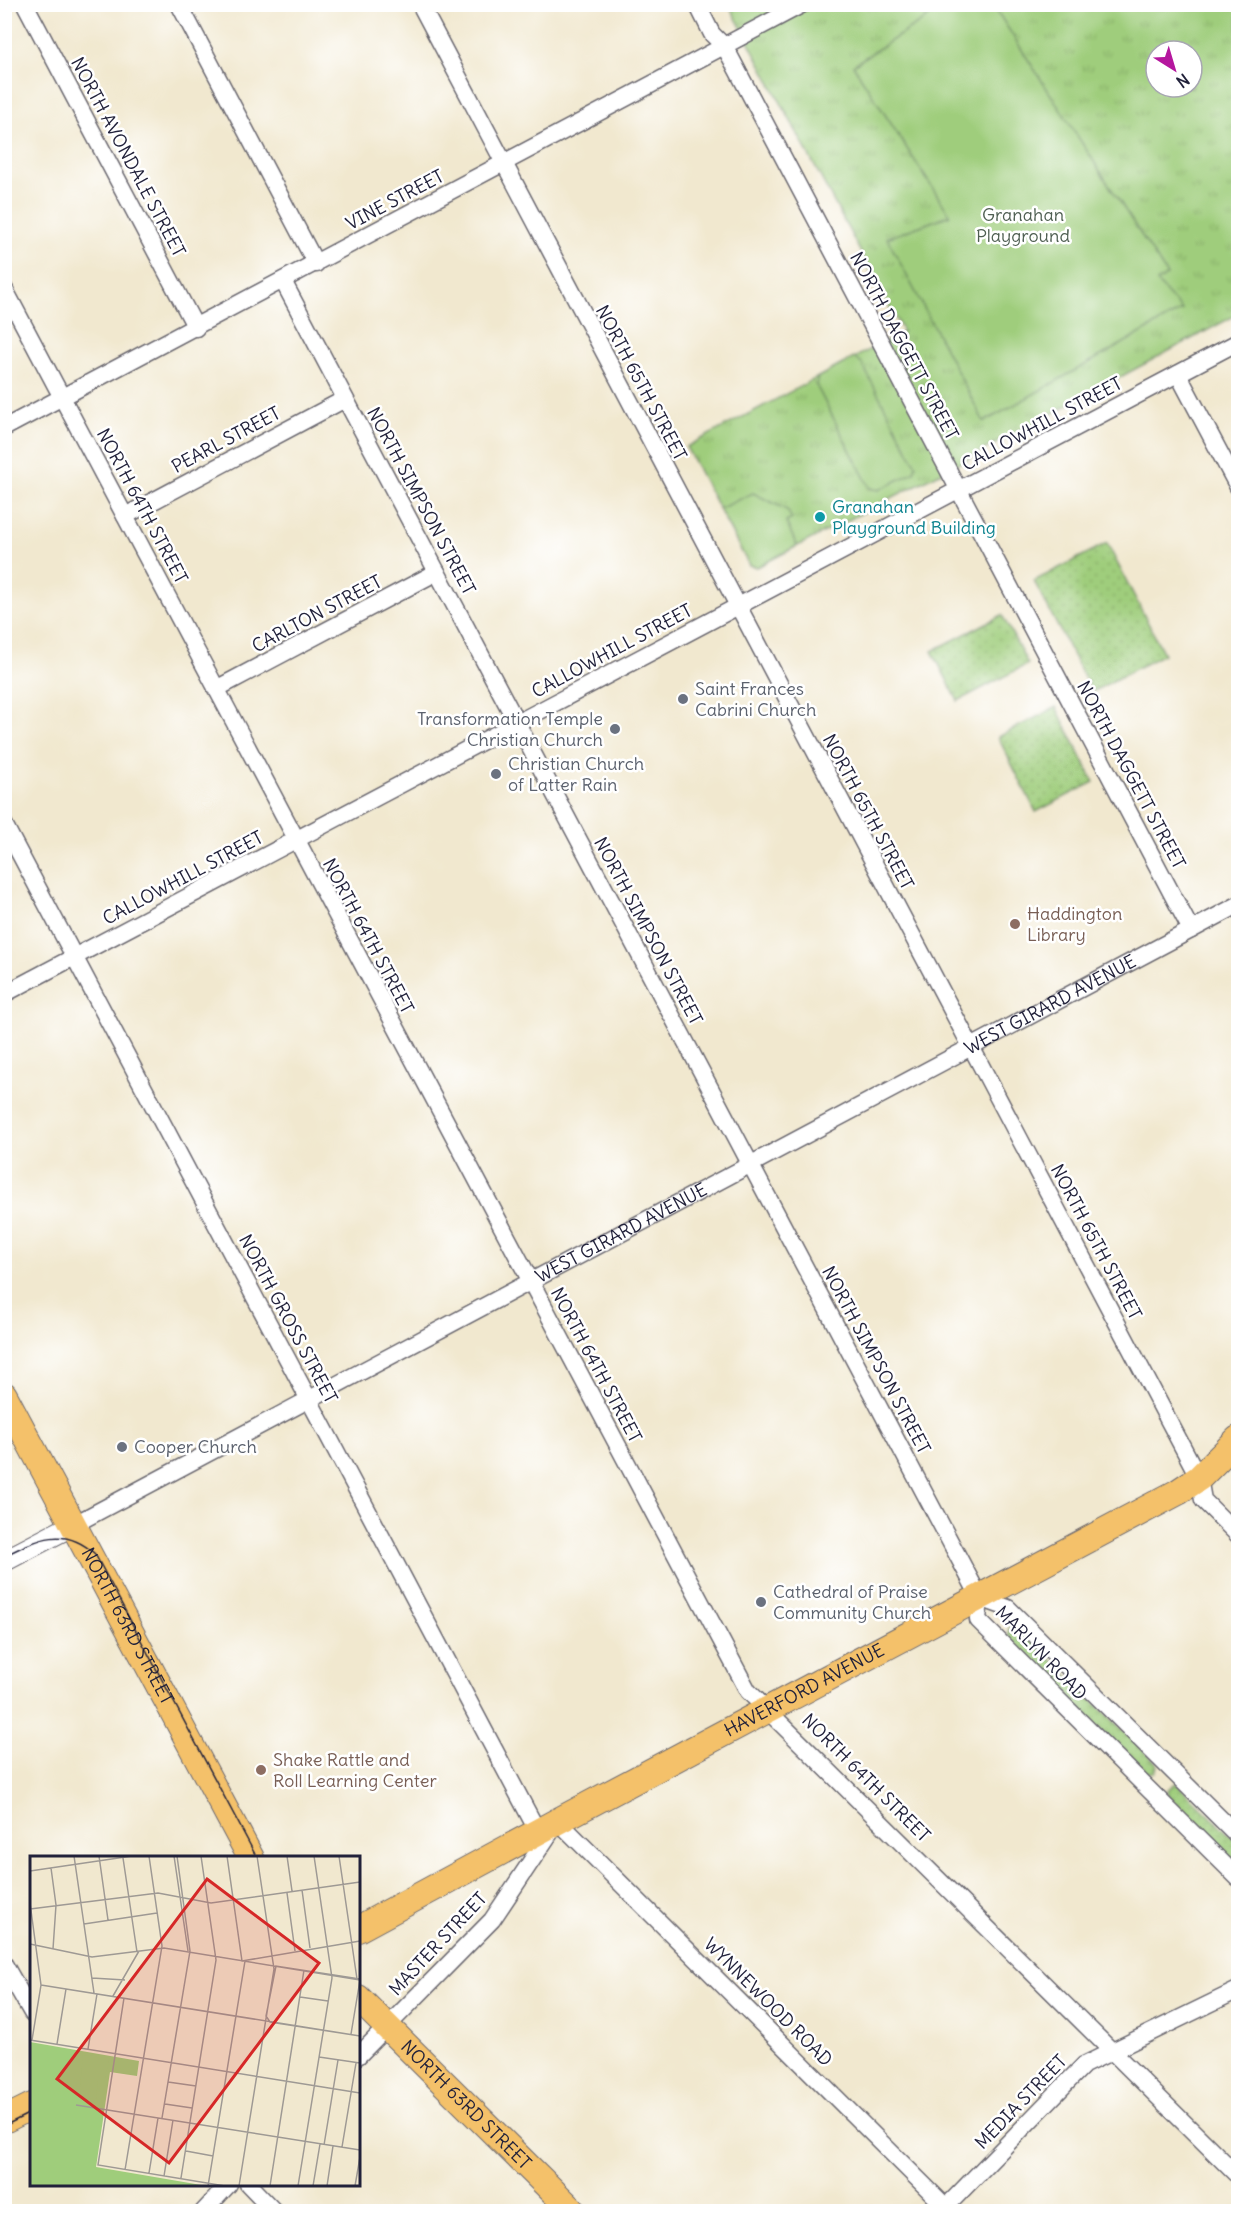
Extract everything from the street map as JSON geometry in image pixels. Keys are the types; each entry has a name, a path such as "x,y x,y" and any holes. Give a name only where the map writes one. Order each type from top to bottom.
{"main road":[{"name":"NORTH 63RD STREET","path":"4,1395 250,1856"},
{"name":"HAVERFORD AVENUE","path":"360,1928 1179,1492 1199,1478 1239,1439"},
{"name":"NORTH 63RD STREET","path":"360,2000 574,2211"},
{"path":"4,2120 30,2107"}],"street":[{"name":"NORTH AVONDALE STREET","path":"25,4 196,328"},
{"path":"179,4 316,264"},
{"name":"NORTH 65TH STREET","path":"420,4 1199,1478 1203,1500 1239,1535"},
{"name":"NORTH DAGGETT STREET","path":"697,4 712,33 725,47 1191,930"},
{"name":"VINE STREET","path":"4,428 803,4"},
{"name":"NORTH SIMPSON STREET","path":"283,281 980,1598"},
{"name":"NORTH 64TH STREET","path":"4,288 528,1280 748,1691 769,1709 1239,2176"},
{"name":"CALLOWHILL STREET","path":"4,994 1239,342"},
{"path":"1178,374 1239,486"},
{"name":"PEARL STREET","path":"124,516 345,399"},
{"name":"CARLTON STREET","path":"216,689 437,573"},
{"name":"NORTH GROSS STREET","path":"4,824 308,1397 548,1826"},
{"name":"WEST GIRARD AVENUE","path":"4,1561 528,1280 1239,905"},
{"name":"MARLYN ROAD","path":"1239,1836 1008,1608 980,1598 978,1620 1239,1878"},
{"path":"1151,1791 1172,1770"},
{"name":"MASTER STREET","path":"360,2054 492,1920 548,1826"},
{"name":"WYNNEWOOD ROAD","path":"548,1826 946,2210"},
{"path":"4,1964 30,2010"},
{"name":"MEDIA STREET","path":"946,2210 1084,2065 1239,1990"},
{"path":"203,2211 228,2186"},
{"path":"250,2186 275,2211"}],"green space":[{"name":"Granahan Playground","path":"729,5 1238,5 1238,314 965,460 757,567 749,565 686,447 903,332"},
{"path":"947,5 993,5 1167,275 1157,282 1182,310 984,422 887,238 950,215 853,65"},
{"path":"854,358 861,362 916,465 914,472 879,490 870,488 816,385 818,377"},
{"path":"753,493 787,510 792,519 786,522 797,546 757,567 749,565 719,509"},
{"path":"1107,543 1164,654 1092,692 1034,581"},
{"path":"1002,615 1028,664 958,701 932,651"},
{"path":"1056,707 1094,782 1036,812 998,737"},
{"path":"1016,1625 1157,1764 1155,1772 1144,1773 1008,1639 1009,1628"},
{"path":"1176,1783 1238,1843 1238,1867 1168,1797 1167,1790"}],"tram line":[{"path":"4,1556 40,1540 62,1537 84,1545 95,1554 256,1856"},
{"path":"4,2126 30,2113"}],"place":[{"name":"Granahan Playground Building","path":"820,517"},
{"name":"Saint Frances Cabrini Church","path":"683,699"},
{"name":"Transformation Temple Christian Church","path":"615,729"},
{"name":"Christian Church of Latter Rain","path":"496,774"},
{"name":"Haddington Library","path":"1015,924"},
{"name":"Cooper Church","path":"122,1447"},
{"name":"Cathedral of Praise Community Church","path":"761,1602"},
{"name":"Shake Rattle and Roll Learning Center","path":"261,1770"}]}
